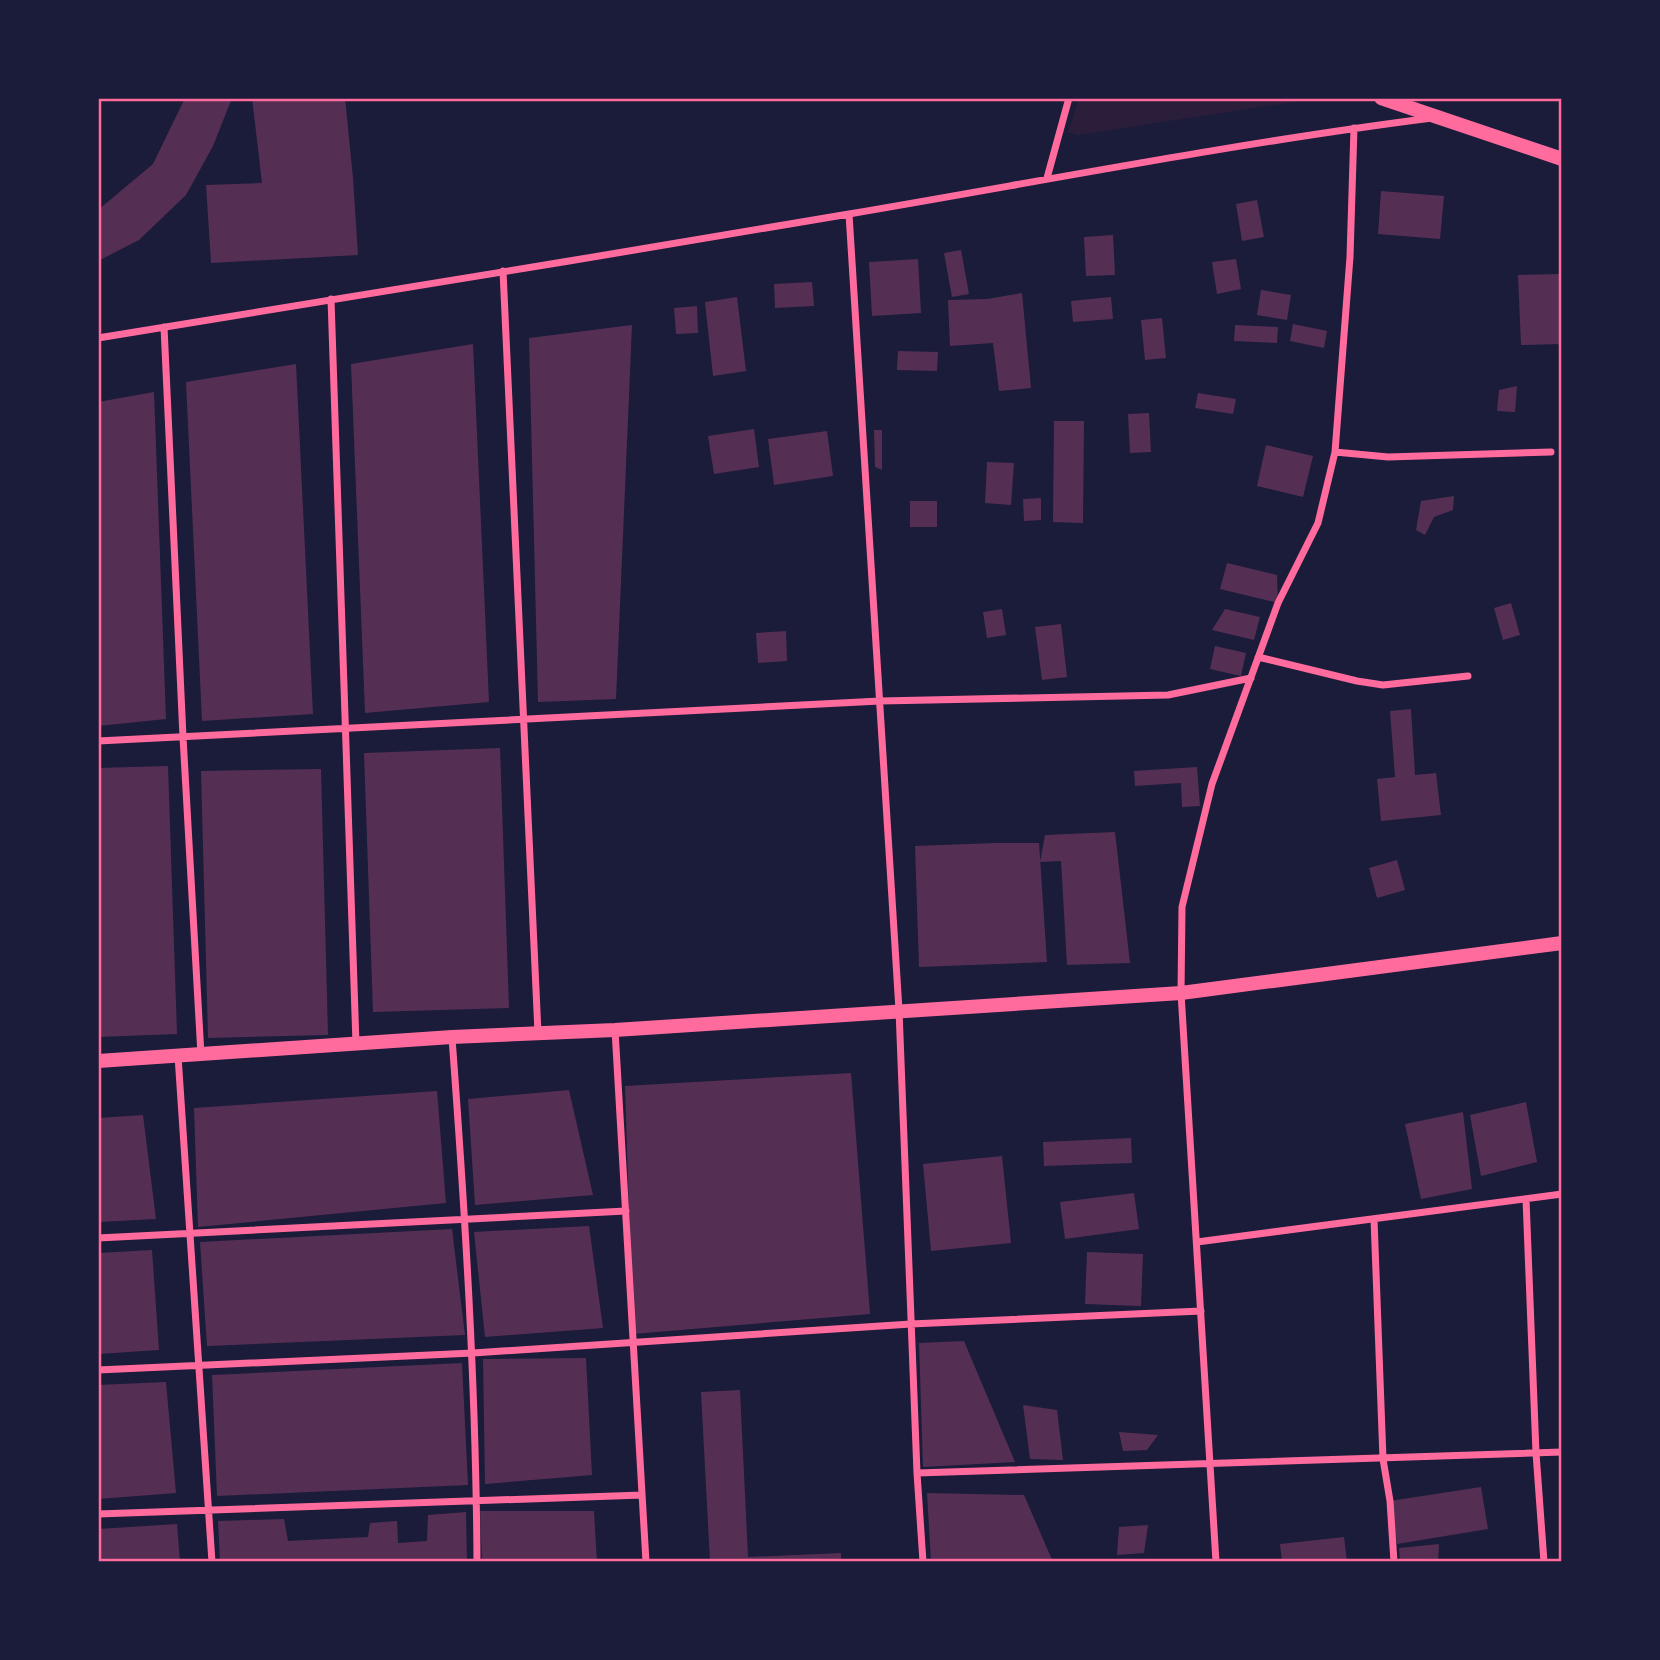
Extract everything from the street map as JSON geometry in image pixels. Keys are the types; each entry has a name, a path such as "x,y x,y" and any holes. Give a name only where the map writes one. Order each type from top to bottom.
{"main road":[{"path":"1381,98 1562,159"},
{"path":"98,1061 1181,993 1562,943"}],"street":[{"path":"1047,178 1069,98"},
{"path":"98,338 849,214 1047,178 1354,128 1436,118"},
{"path":"1216,1562 1181,993 1182,907 1212,784 1278,603 1318,523 1335,452 1350,257 1354,128"},
{"path":"849,214 899,1010 917,1473 923,1562"},
{"path":"503,271 538,1033"},
{"path":"331,299 356,1045"},
{"path":"164,327 201,1055"},
{"path":"1335,452 1388,457 1551,452"},
{"path":"1258,657 1383,685 1468,676"},
{"path":"98,741 880,701 1168,695 1251,678"},
{"path":"615,1030 646,1562"},
{"path":"452,1037 473,1353 472,1418 477,1500 477,1562"},
{"path":"177,1056 212,1562"},
{"path":"1197,1242 1562,1194"},
{"path":"1526,1199 1536,1453 1544,1562"},
{"path":"98,1238 465,1217 626,1211"},
{"path":"1374,1219 1382,1459 1390,1501 1394,1562"},
{"path":"98,1370 473,1353 911,1324 1201,1311"},
{"path":"917,1473 1562,1452"},
{"path":"98,1514 642,1495"}],"shaded area":[{"path":"1079,98 1320,98 1078,135 1068,132"}],"building":[{"path":"185,98 232,98 213,146 186,195 139,240 98,261 98,210 153,164"},
{"path":"252,98 345,98 358,255 211,263 206,185 262,183"},
{"path":"1381,191 1444,196 1440,239 1378,234"},
{"path":"1257,200 1264,237 1242,241 1236,204"},
{"path":"1113,235 1115,275 1086,276 1084,237"},
{"path":"961,250 969,294 952,297 944,253"},
{"path":"918,259 921,313 872,316 869,262"},
{"path":"1236,259 1241,289 1217,294 1212,262"},
{"path":"1562,274 1562,344 1521,345 1518,275"},
{"path":"812,282 814,306 775,308 774,284"},
{"path":"1261,290 1291,295 1287,320 1257,315"},
{"path":"1022,293 1031,388 999,391 993,343 950,346 948,300 987,299"},
{"path":"737,297 746,371 713,376 705,302"},
{"path":"1111,297 1113,319 1073,322 1071,301"},
{"path":"697,306 698,333 676,334 674,308"},
{"path":"1162,318 1166,358 1145,360 1141,320"},
{"path":"1293,324 1327,331 1324,348 1290,341"},
{"path":"632,325 616,699 538,702 529,338"},
{"path":"1235,325 1278,327 1277,343 1234,341"},
{"path":"473,344 489,702 365,713 351,364"},
{"path":"898,351 938,352 937,371 897,370"},
{"path":"296,364 313,714 202,721 186,382"},
{"path":"1517,386 1515,412 1497,411 1499,390"},
{"path":"154,392 166,719 98,726 98,402"},
{"path":"1198,393 1236,399 1233,414 1195,408"},
{"path":"1149,413 1151,452 1130,453 1128,414"},
{"path":"1054,421 1084,421 1083,523 1053,522"},
{"path":"754,429 759,467 714,474 708,436"},
{"path":"874,430 882,430 882,470 875,467"},
{"path":"827,431 833,476 774,485 768,439"},
{"path":"1266,445 1313,456 1303,497 1257,486"},
{"path":"987,462 1014,463 1011,505 985,503"},
{"path":"1454,496 1453,510 1434,517 1425,535 1416,530 1421,501"},
{"path":"1041,498 1041,520 1024,521 1023,499"},
{"path":"910,501 937,501 937,527 910,527"},
{"path":"1227,563 1277,575 1278,603 1220,589"},
{"path":"1511,603 1520,635 1503,640 1494,608"},
{"path":"1002,609 1006,635 987,638 983,612"},
{"path":"1225,609 1260,617 1254,640 1212,630"},
{"path":"1061,624 1067,677 1042,680 1035,627"},
{"path":"786,631 787,661 758,663 756,633"},
{"path":"1215,646 1246,653 1241,676 1210,669"},
{"path":"1411,709 1415,775 1436,773 1441,815 1381,821 1377,779 1395,777 1390,711"},
{"path":"500,748 509,1008 373,1012 364,753"},
{"path":"168,766 177,1034 98,1037 98,768"},
{"path":"1197,767 1200,806 1182,807 1181,783 1135,786 1134,771"},
{"path":"321,769 328,1035 208,1038 201,771"},
{"path":"1115,832 1130,963 1067,965 1061,861 1040,862 1045,835"},
{"path":"1039,843 1047,962 919,967 915,846"},
{"path":"1397,860 1405,890 1377,898 1369,868"},
{"path":"851,1073 870,1314 633,1334 625,1086"},
{"path":"569,1090 593,1195 475,1205 468,1099"},
{"path":"437,1091 446,1203 198,1227 194,1108"},
{"path":"1526,1102 1537,1162 1481,1176 1470,1115"},
{"path":"1463,1112 1472,1189 1421,1199 1405,1124"},
{"path":"143,1115 156,1219 98,1222 98,1118"},
{"path":"1131,1138 1132,1163 1044,1166 1043,1142"},
{"path":"1002,1156 1011,1243 931,1251 923,1164"},
{"path":"1134,1193 1139,1229 1065,1239 1060,1202"},
{"path":"589,1226 603,1328 485,1337 474,1232"},
{"path":"452,1229 465,1335 207,1346 200,1242"},
{"path":"152,1250 159,1350 98,1354 98,1253"},
{"path":"1087,1252 1143,1254 1141,1306 1085,1304"},
{"path":"964,1341 1015,1462 923,1467 919,1343"},
{"path":"586,1358 592,1475 485,1484 483,1359"},
{"path":"462,1363 468,1485 217,1496 212,1375"},
{"path":"166,1382 176,1493 98,1499 98,1385"},
{"path":"740,1390 748,1557 841,1553 841,1562 710,1562 701,1392"},
{"path":"1023,1405 1057,1410 1063,1460 1030,1459"},
{"path":"1119,1432 1158,1435 1147,1450 1123,1451"},
{"path":"1481,1487 1488,1529 1397,1544 1390,1501"},
{"path":"927,1493 1024,1495 1053,1562 931,1562"},
{"path":"480,1511 594,1511 597,1562 482,1562"},
{"path":"466,1512 467,1562 220,1562 218,1521 284,1519 288,1541 368,1537 370,1523 397,1521 398,1543 427,1541 428,1515"},
{"path":"177,1524 180,1562 98,1562 98,1529"},
{"path":"1148,1525 1144,1553 1117,1555 1119,1527"},
{"path":"1344,1537 1347,1562 1282,1562 1280,1544"},
{"path":"1439,1544 1438,1562 1400,1562 1399,1548"}]}
